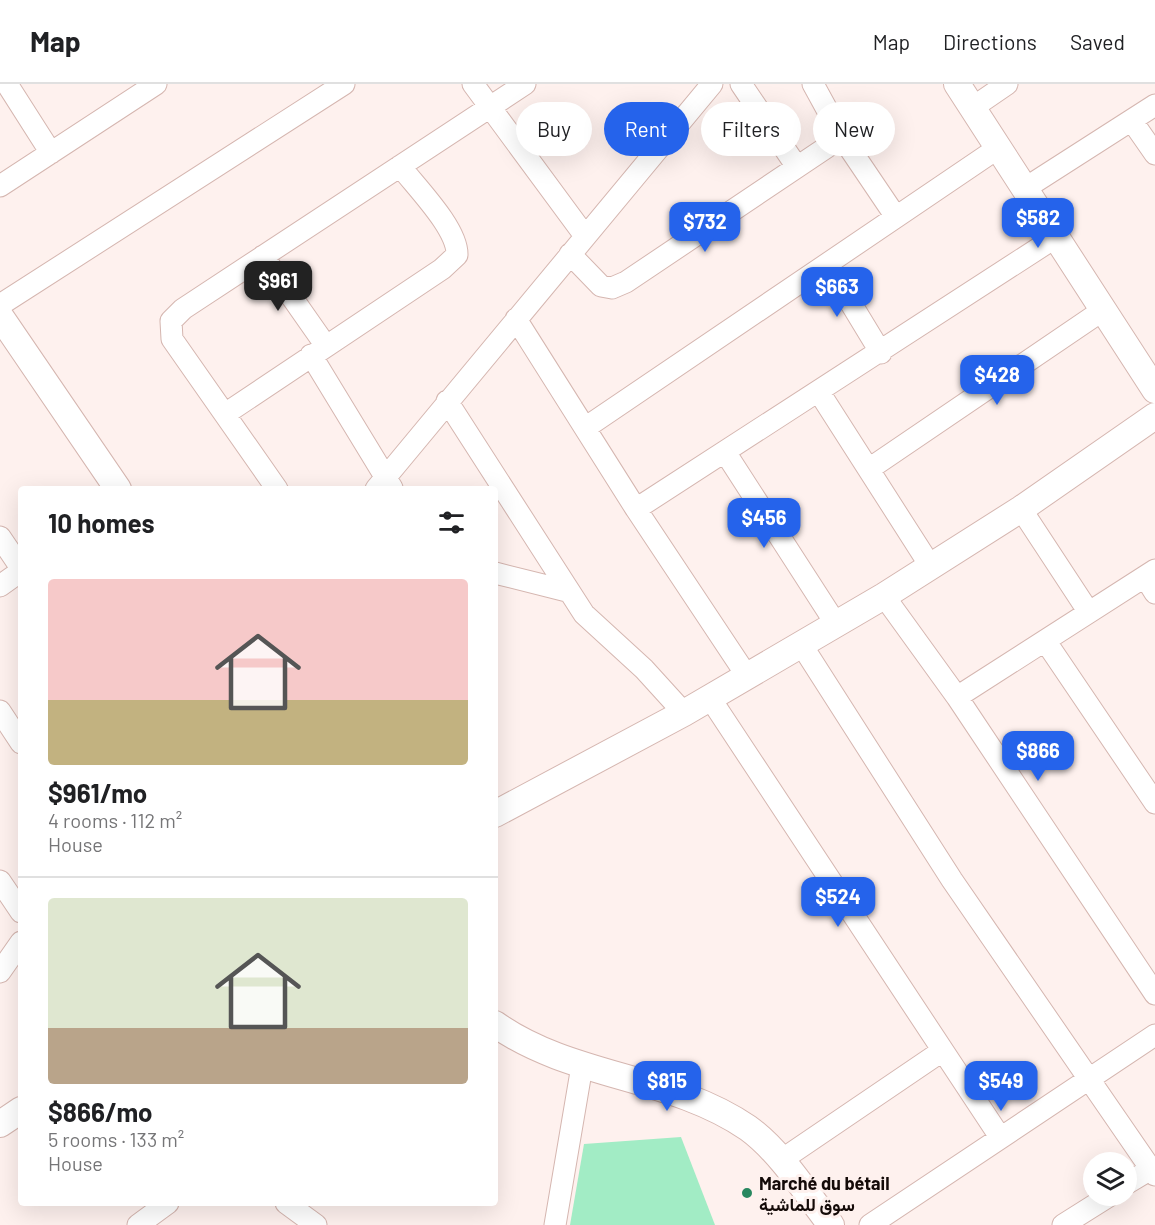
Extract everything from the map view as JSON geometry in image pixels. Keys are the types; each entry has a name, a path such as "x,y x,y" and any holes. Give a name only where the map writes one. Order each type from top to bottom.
{"street":[{"path":"7,84 51,153"},
{"path":"0,186 156,84"},
{"path":"0,306 344,84"},
{"path":"473,84 585,236"},
{"path":"275,486 172,339 171,321 183,309 525,84"},
{"path":"263,256 318,350 385,485 447,401 712,84"},
{"path":"741,84 797,167"},
{"path":"813,84 823,102"},
{"path":"957,84 1155,390"},
{"path":"972,108 1007,84"},
{"path":"1024,189 1155,105"},
{"path":"1132,121 1155,154"},
{"path":"585,428 998,148"},
{"path":"570,254 601,286 612,288 626,282 814,156"},
{"path":"855,156 896,217"},
{"path":"225,414 442,269 457,255 457,245 450,231 400,166"},
{"path":"636,509 881,353 1056,237"},
{"path":"827,264 881,353"},
{"path":"869,469 1103,310"},
{"path":"0,316 116,486"},
{"path":"516,319 636,509 747,676"},
{"path":"819,392 931,567"},
{"path":"447,401 567,591 592,622 645,669 684,713"},
{"path":"498,812 684,713 884,596 1021,509 1155,416"},
{"path":"725,452 836,624"},
{"path":"1021,509 1088,611"},
{"path":"0,537 18,564"},
{"path":"0,586 18,571"},
{"path":"498,574 567,591"},
{"path":"957,697 1046,642 1088,611 1152,580"},
{"path":"884,596 957,697 1155,994"},
{"path":"1046,642 1155,803"},
{"path":"801,644 952,880 1153,1172 1137,1179"},
{"path":"710,698 1000,1137"},
{"path":"0,711 18,738"},
{"path":"0,881 18,908"},
{"path":"0,972 18,946"},
{"path":"498,1026 534,1047 582,1065 667,1089 719,1112 766,1143 831,1225"},
{"path":"870,1225 1155,1035"},
{"path":"780,1161 942,1051"},
{"path":"555,1225 582,1065"},
{"path":"0,1125 18,1112"},
{"path":"138,1225 164,1206"},
{"path":"289,1206 308,1223"},
{"path":"1063,1225 1093,1206"}],"green space":[{"path":"681,1137 715,1225 570,1225 584,1144"}],"place":[{"name":"Marché du bétail سوق للماشية","path":"747,1193"}]}
